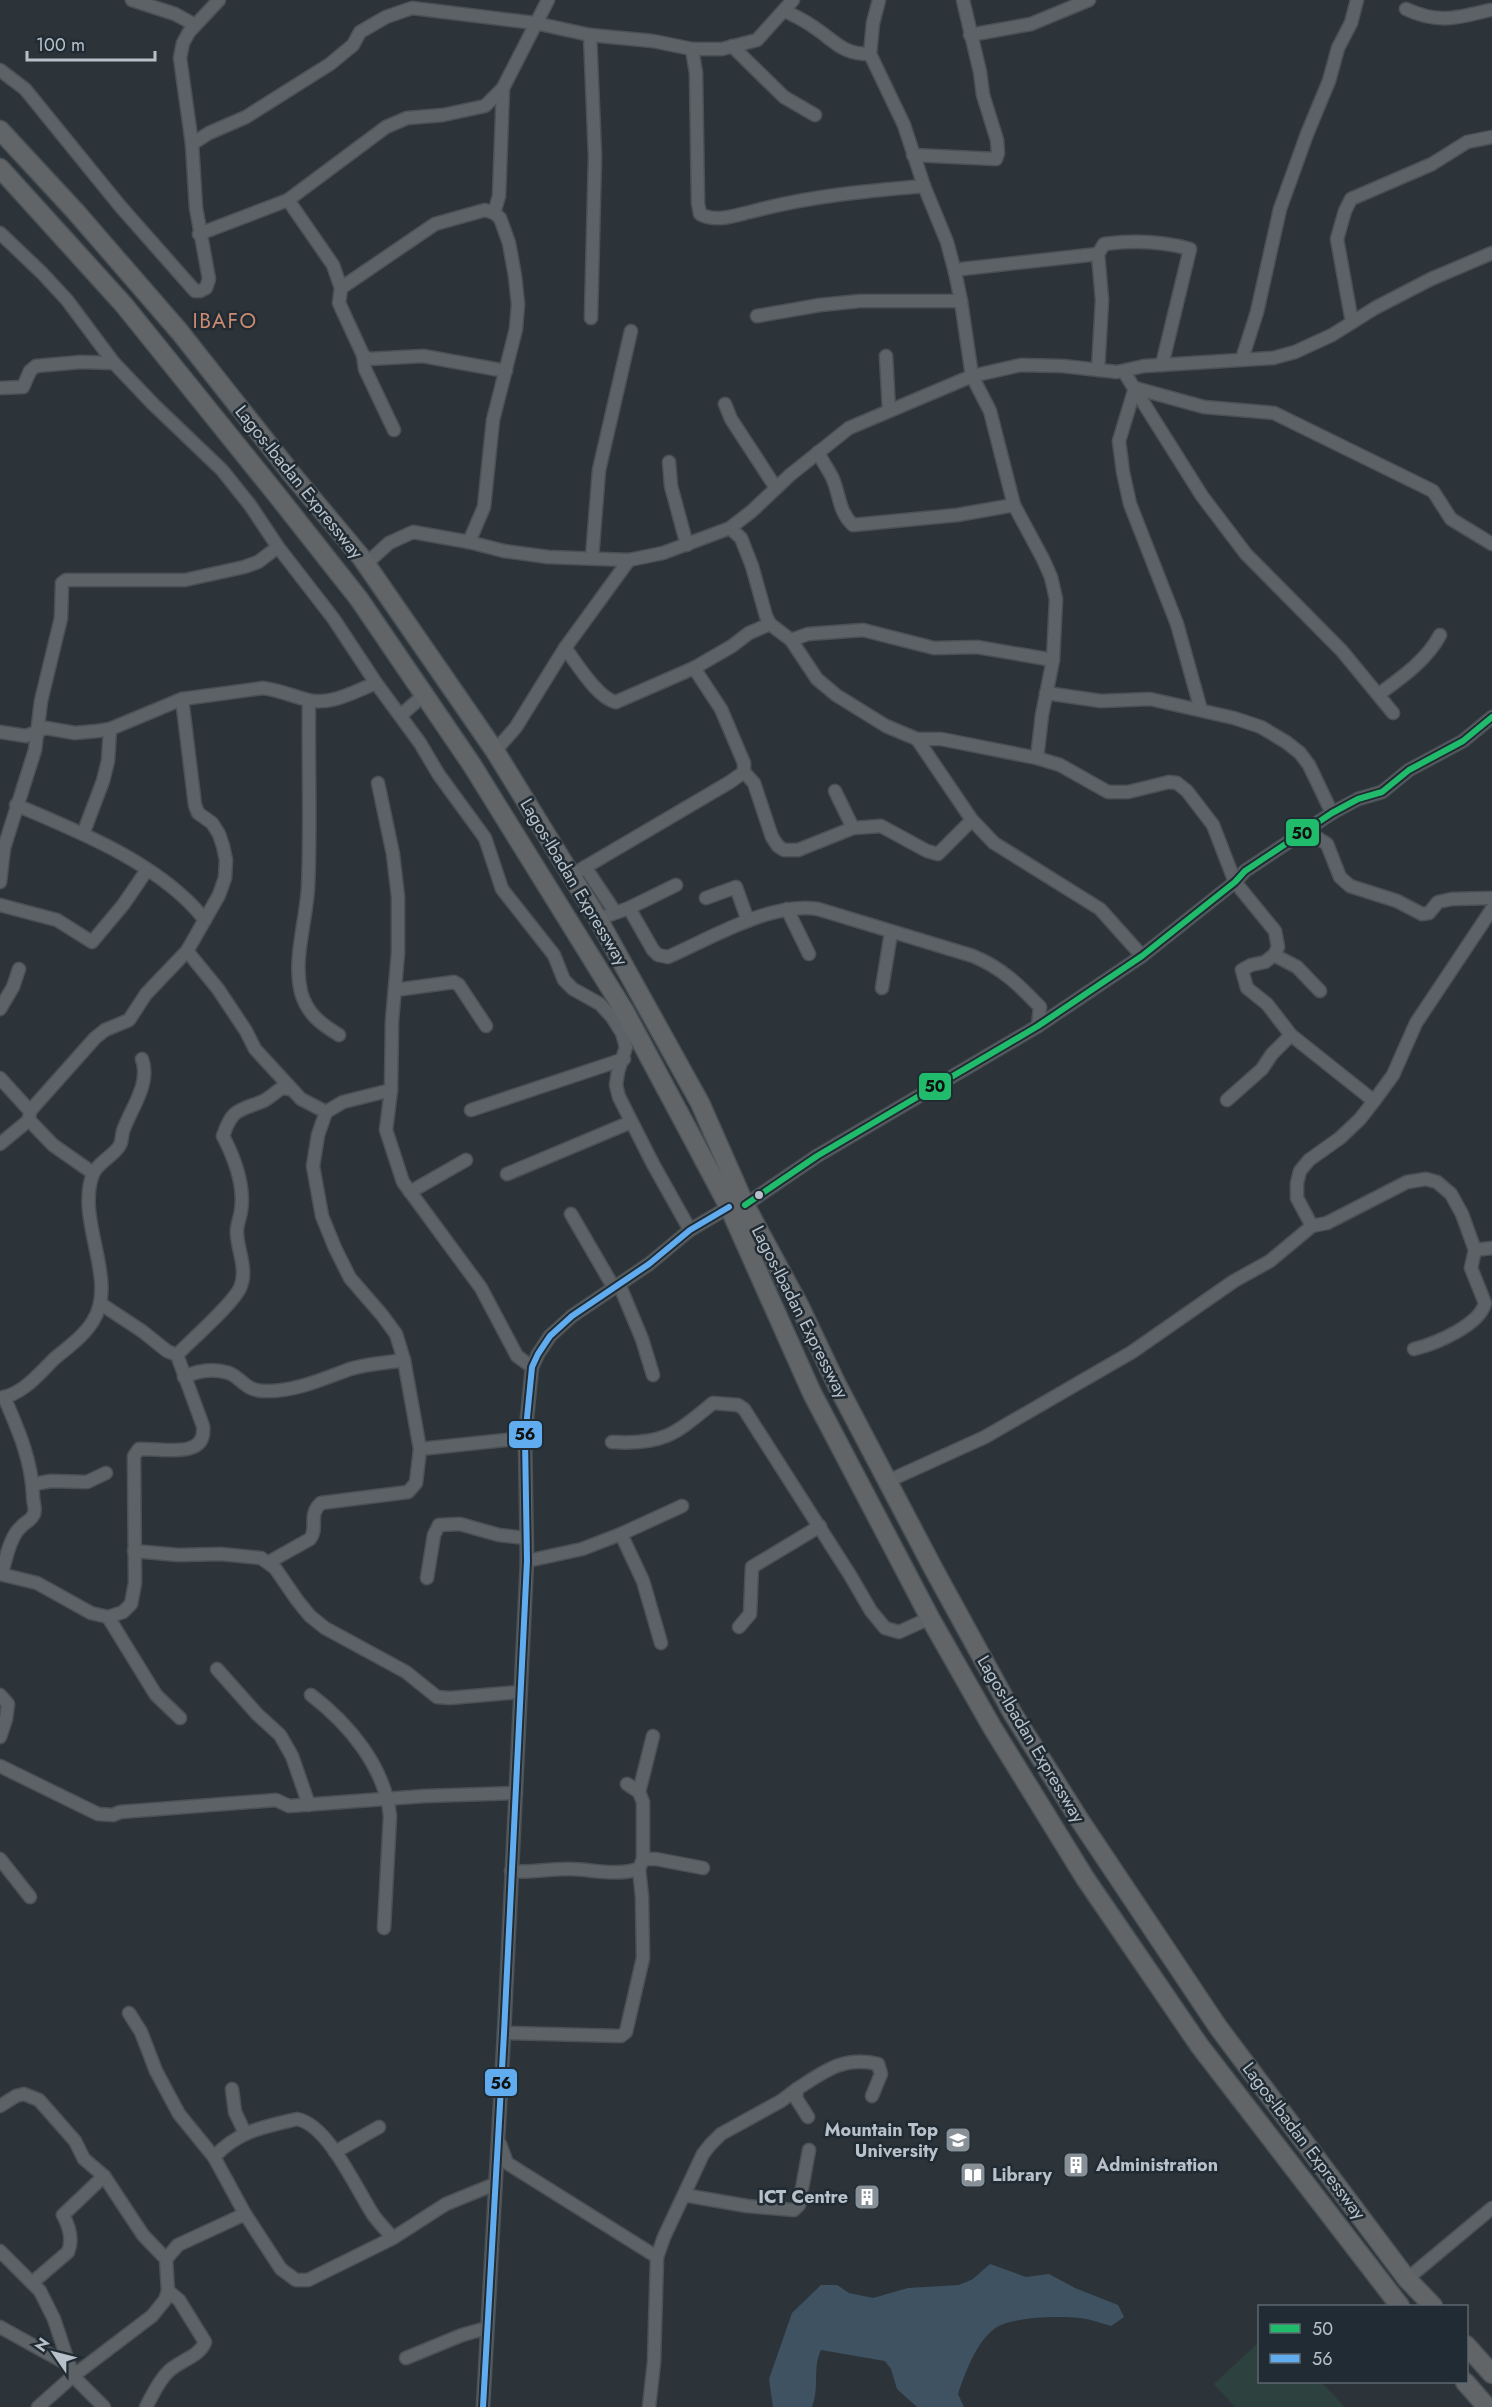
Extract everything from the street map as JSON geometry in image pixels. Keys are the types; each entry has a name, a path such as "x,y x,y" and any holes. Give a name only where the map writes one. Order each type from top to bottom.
{"highway":[{"name":"Lagos-Ibadan Expressway","path":"0,130 75,211 179,331 366,564 578,872 598,919 700,1103 737,1206 812,1393 930,1618 992,1727 1085,1878 1198,2045 1398,2305"},
{"name":"Lagos-Ibadan Expressway","path":"0,168 82,256 200,398 359,599 424,695 508,823 625,1012 737,1206 800,1307 888,1481 1013,1714 1079,1819 1218,2027 1407,2279 1431,2305"},
{"path":"1468,2346 1492,2374"},
{"path":"1466,2383 1488,2407"}],"street":[{"path":"132,0 175,14 195,25"},
{"path":"0,70 25,89 120,206 195,291 200,291 206,288 209,279 200,234 192,144 180,58 183,43 195,25 219,0"},
{"path":"200,234 288,200 386,127 407,118 443,115 485,106 503,88 549,0"},
{"path":"879,0 873,23 870,54 904,124 924,186 947,242 961,301 972,376 990,411 1014,505 1051,577 1056,599 1053,660 1037,758"},
{"path":"913,155 996,159 998,153 997,140 983,95 980,72 963,0"},
{"path":"970,35 1031,24 1089,0"},
{"path":"1242,359 1257,312 1280,209 1329,81 1338,48 1351,23 1357,0"},
{"path":"192,144 209,133 246,117 330,64 353,45 360,33 386,17 412,8 535,23 590,36 653,42 692,49 722,49 757,40 789,5 838,46 853,54 870,54"},
{"path":"1406,9 1433,19 1454,19 1489,8"},
{"path":"590,36 595,156 591,318"},
{"path":"732,46 784,97 815,115"},
{"path":"692,49 696,73 700,214 710,219 736,215 794,200 924,186"},
{"path":"494,213 498,196 503,88"},
{"path":"1353,322 1337,239 1351,199 1432,164 1467,141 1492,136"},
{"path":"288,200 333,265 341,288 339,303 363,355 365,369 394,430"},
{"path":"341,288 435,224 485,210 500,218 509,243 518,304 514,340 493,420 484,507 469,542"},
{"path":"0,233 67,300 114,363 222,470 333,618 439,775 485,838 502,889 554,955 564,980 573,989 600,1004 612,1017 622,1034 626,1047 616,1085 622,1103 690,1230"},
{"path":"1098,370 1102,300 1098,254 1104,244 1125,242 1170,243 1190,249 1162,365"},
{"path":"366,564 389,543 413,532 504,551 548,557 629,560 687,545 730,528 849,428 972,376 996,369 1030,365 1124,372 1144,366 1273,358 1295,352 1332,335 1431,279 1492,253"},
{"path":"955,272 962,269 1098,254"},
{"path":"757,316 820,305 860,301 961,301"},
{"path":"592,558 599,470 631,331"},
{"path":"363,355 368,359 423,356 506,371"},
{"path":"886,356 889,410"},
{"path":"0,388 23,387 30,371 36,366 81,362 114,363"},
{"path":"1124,372 1202,496 1246,554 1342,651 1393,713"},
{"path":"1135,388 1204,406 1274,413 1433,491 1451,519 1492,543"},
{"path":"1135,388 1119,441 1123,472 1130,504 1177,624 1201,710"},
{"path":"725,404 730,419 776,488"},
{"path":"818,452 833,479 839,504 846,519 853,525 957,515 1014,505"},
{"path":"669,462 671,486 687,545"},
{"path":"730,528 741,538 753,566 760,598 770,624 791,640 817,680 836,695 886,726 917,739 941,739 1037,758 1060,765 1108,792 1128,792 1168,782 1177,783 1187,791 1213,825 1235,882 1275,931 1278,947 1274,955 1265,962 1242,970 1247,988 1267,1004 1291,1035 1374,1101"},
{"path":"0,882 4,848 33,756 36,732 61,618 62,583 66,580 185,580 244,567 258,562 278,547"},
{"path":"495,751 516,728 565,648 629,560"},
{"path":"565,648 608,701 616,702 694,668 732,646 749,633 770,624"},
{"path":"791,640 808,634 863,630 934,648 977,647 1053,660"},
{"path":"1379,694 1406,674 1434,647 1440,636"},
{"path":"694,668 721,709 744,763 744,772 754,783 772,837 784,850 798,850 853,828 881,826 927,851 938,854 972,820"},
{"path":"0,732 26,736 46,728 86,733 110,729 182,699 263,688 276,689 309,701 335,699 376,683"},
{"path":"1046,693 1101,701 1150,699 1201,710 1261,727 1286,742 1309,765 1332,813"},
{"path":"401,716 424,695"},
{"path":"0,1144 29,1116 95,1038 105,1030 129,1020 146,994 187,951 219,895 225,878 226,861 219,834 212,823 198,813 195,805 182,699"},
{"path":"309,701 310,812 307,891 299,961 301,990 307,1008 316,1019 339,1035"},
{"path":"483,2407 516,1793 526,1561 525,1438 532,1367 538,1354 550,1336 572,1316 650,1264 690,1230 737,1206 817,1156 1038,1026 1142,956 1235,882 1245,871 1332,813 1358,799 1382,792 1409,770 1463,741 1492,717"},
{"path":"83,834 103,781 108,761 110,729"},
{"path":"917,739 972,820 994,843 1008,854 1100,909 1142,956"},
{"path":"615,912 578,872 730,783 744,772"},
{"path":"378,783 393,854 398,897 398,953 391,1090 386,1130 403,1182 481,1288 517,1356 532,1367"},
{"path":"835,791 853,828"},
{"path":"16,805 83,834 147,870 195,907 204,920"},
{"path":"1307,831 1327,844 1340,877 1350,886 1396,901 1422,914 1429,913 1438,902 1452,899 1492,898"},
{"path":"0,905 57,920 92,942 123,905 147,870"},
{"path":"598,919 629,908 676,885"},
{"path":"706,898 736,886 748,921"},
{"path":"629,908 653,950 658,955 668,957 748,921 802,906 818,909 973,956 992,964 1011,977 1040,1007 1038,1026"},
{"path":"787,909 809,954"},
{"path":"1312,1226 1297,1198 1300,1171 1309,1160 1353,1125 1374,1101 1393,1075 1416,1023 1492,909"},
{"path":"882,988 891,933"},
{"path":"187,951 218,989 255,1049 268,1060 290,1089 326,1112"},
{"path":"1274,955 1297,967 1320,991"},
{"path":"0,1009 13,987 19,969"},
{"path":"395,990 454,982 459,985 486,1026"},
{"path":"1227,1100 1262,1069 1272,1054 1291,1035"},
{"path":"142,1059 145,1068 143,1086 122,1133 120,1145 93,1173 88,1209 99,1260 101,1304 93,1323 26,1388 2,1398 21,1436 34,1484 35,1511 30,1522 20,1527 14,1537 1,1574 37,1583 91,1613 108,1617 123,1612 131,1604 135,1583 134,1456 136,1452 146,1449 191,1449 200,1444 204,1437 203,1426 177,1355"},
{"path":"471,1110 624,1059"},
{"path":"0,1078 52,1146 93,1173"},
{"path":"177,1355 235,1296 243,1281 237,1227 241,1210 241,1190 235,1159 223,1136 226,1127 235,1113 244,1106 262,1102 282,1088 290,1089"},
{"path":"273,1563 313,1536 313,1515 321,1503 408,1492 416,1483 420,1449 404,1360 396,1334 350,1278 322,1216 313,1166 316,1144 326,1112 343,1102 391,1090"},
{"path":"507,1174 631,1122"},
{"path":"410,1192 466,1160"},
{"path":"888,1481 985,1437 1132,1352 1234,1281 1270,1261 1312,1226 1327,1222 1407,1182 1426,1179 1437,1182 1451,1194 1462,1214 1475,1250 1471,1268 1488,1311 1457,1331 1427,1346 1414,1349"},
{"path":"571,1214 616,1286 642,1339 653,1376"},
{"path":"1475,1250 1492,1248"},
{"path":"101,1304 167,1351 177,1355"},
{"path":"184,1377 209,1370 230,1374 253,1389 266,1391 291,1389 366,1365 404,1360"},
{"path":"612,1442 647,1442 676,1432 713,1403 738,1405 744,1409 820,1526 871,1611 885,1628 899,1632 930,1618"},
{"path":"420,1449 525,1438"},
{"path":"34,1484 51,1481 87,1482 106,1473"},
{"path":"526,1561 582,1549 682,1506"},
{"path":"427,1578 434,1535 439,1525 460,1524 500,1535 526,1538"},
{"path":"739,1627 750,1614 752,1567 820,1526"},
{"path":"621,1534 643,1581 661,1642"},
{"path":"134,1551 261,1558 273,1563 310,1616 325,1628 406,1672 437,1697 519,1692"},
{"path":"108,1617 156,1695 180,1718"},
{"path":"217,1669 257,1714 280,1735 292,1755 309,1805"},
{"path":"0,1695 8,1704 0,1737"},
{"path":"311,1695 335,1713 352,1733 378,1774 388,1799 390,1816 384,1928"},
{"path":"639,1792 653,1736"},
{"path":"0,1766 98,1814 113,1815 120,1812 276,1800 289,1806 516,1793"},
{"path":"504,2033 621,2036 626,2032 643,1959 641,1864 643,1802 639,1792 627,1784"},
{"path":"0,1859 30,1897"},
{"path":"511,1870 525,1872 573,1869 609,1873 628,1872 656,1859 704,1868"},
{"path":"129,2013 141,2032 156,2071 179,2114 214,2157 245,2214 281,2269 296,2280 308,2280 393,2238 446,2204 495,2184"},
{"path":"649,2407 654,2362 657,2257 703,2154 721,2134 782,2101 837,2064 864,2061 878,2064 881,2074 872,2096"},
{"path":"232,2089 235,2112 245,2133"},
{"path":"797,2089 796,2098 808,2117"},
{"path":"0,2106 15,2096 24,2094 39,2100 75,2140 84,2158 104,2176 134,2223 155,2248 169,2256"},
{"path":"214,2157 229,2141 245,2133 297,2119 304,2120 335,2152 376,2219 393,2238"},
{"path":"335,2152 379,2127"},
{"path":"498,2138 507,2163 657,2257"},
{"path":"684,2195 747,2206 794,2210 799,2205 809,2150"},
{"path":"33,2282 68,2252 69,2227 63,2214 104,2176"},
{"path":"1407,2279 1492,2208"},
{"path":"38,2407 70,2370 152,2316 165,2300 168,2291 169,2256 178,2245 245,2214"},
{"path":"0,2251 40,2291 66,2349 70,2370"},
{"path":"146,2407 167,2372 194,2355 205,2343 179,2300 168,2291"},
{"path":"0,2327 70,2370 104,2407"},
{"path":"406,2358 462,2335 487,2328"}],"green space":[{"path":"1258,2343 1258,2383 1322,2383 1345,2407 1235,2407 1214,2384"}],"water":[{"path":"990,2264 1026,2277 1049,2274 1075,2288 1118,2305 1124,2317 1111,2326 1096,2321 1061,2317 1029,2319 1001,2325 986,2337 969,2365 958,2394 964,2407 917,2407 897,2389 891,2369 885,2361 821,2350 818,2357 816,2392 812,2407 773,2407 769,2379 792,2313 821,2285 837,2285 849,2293 873,2298 908,2288 959,2285 973,2279"}],"transit line":[{"name":"50","path":"745,1205 817,1156 1038,1026 1142,956 1235,882 1245,871 1332,813 1358,799 1382,792 1409,770 1463,741 1492,717"},
{"name":"56","path":"483,2407 527,1561 525,1438 532,1367 550,1336 572,1316 649,1264 690,1230 729,1207"}],"place":[{"name":"Mountain Top University","path":"958,2140"},
{"name":"Administration","path":"1076,2165"},
{"name":"Library","path":"973,2175"},
{"name":"ICT Centre","path":"867,2197"}],"district":[{"name":"IBAFO","path":"225,321"}]}
